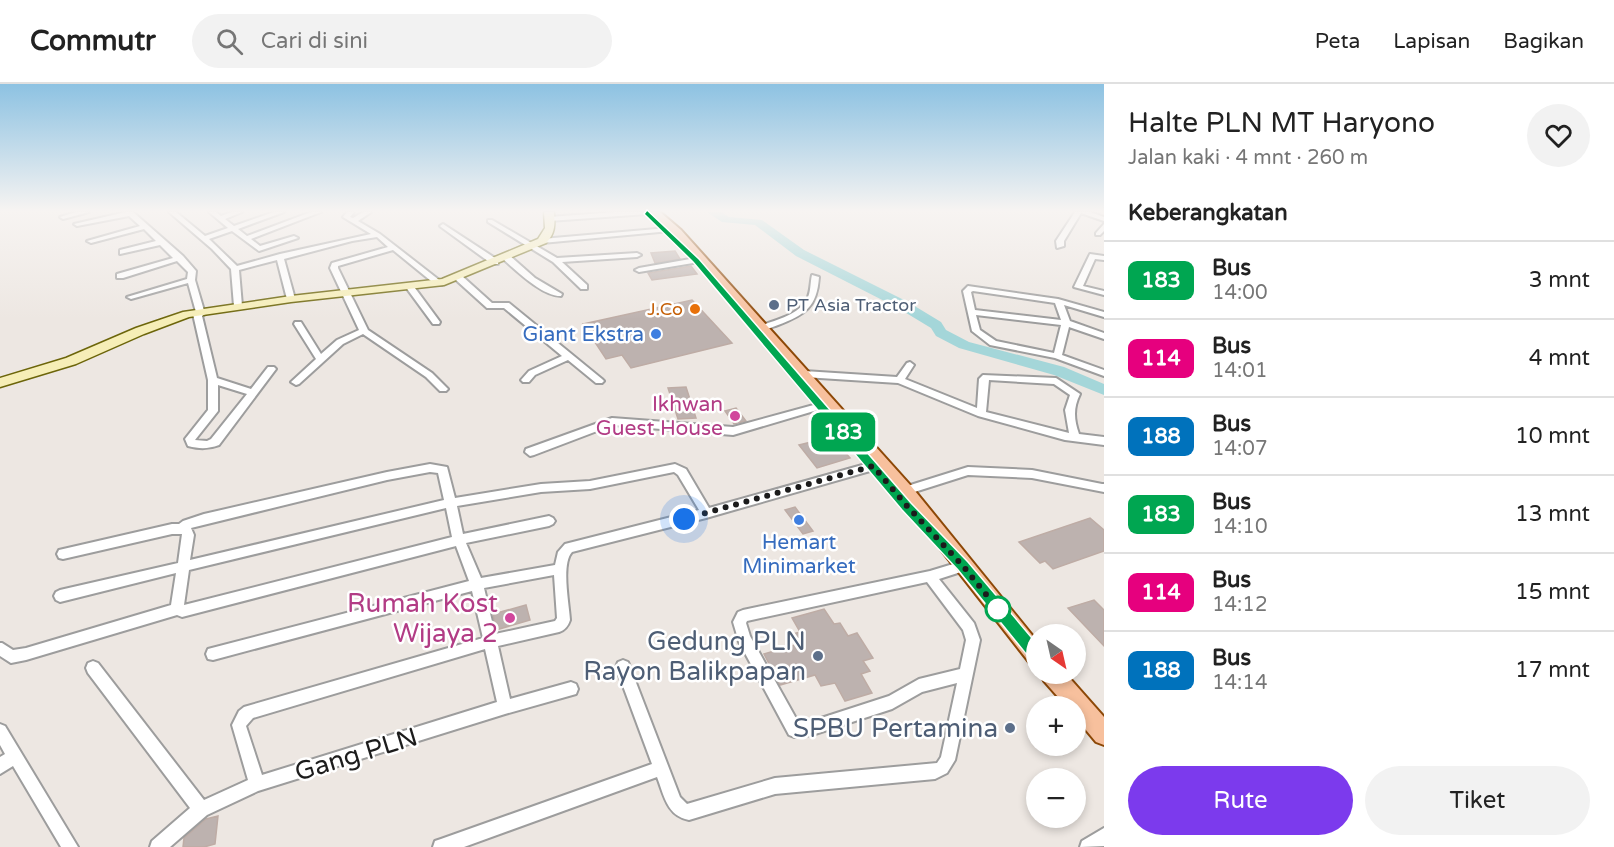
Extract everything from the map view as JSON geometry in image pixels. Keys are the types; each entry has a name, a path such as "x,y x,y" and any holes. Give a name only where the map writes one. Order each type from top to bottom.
{"main road":[{"path":"684,248 907,506 963,566"},
{"path":"689,248 705,262 905,491 1026,643"},
{"path":"1061,684 1104,734"}],"street":[{"path":"123,252 140,248"},
{"path":"168,248 192,271 191,280 213,380 213,411 190,439 192,443 207,445 215,442 251,392 271,369"},
{"path":"216,248 235,269 238,306"},
{"path":"235,269 316,248"},
{"path":"439,284 392,248 351,259 334,267 364,331 429,375 443,388"},
{"path":"480,248 558,294"},
{"path":"0,390 74,366 199,314 291,299 439,284 459,278 527,248"},
{"path":"529,248 555,259 584,287"},
{"path":"555,259 637,255"},
{"path":"280,256 291,299"},
{"path":"1104,258 1093,256 1078,287 1104,293"},
{"path":"120,276 180,258"},
{"path":"639,270 696,260"},
{"path":"459,278 488,305 506,305 600,381"},
{"path":"763,328 806,308 814,293 815,278"},
{"path":"131,297 191,280"},
{"path":"409,286 436,322"},
{"path":"1104,315 1058,301 971,288 967,291 974,312 976,331 993,343 1057,356 1104,373"},
{"path":"1057,356 1066,323 1058,301"},
{"path":"974,312 1066,323 1104,336"},
{"path":"0,383 71,361 172,319 187,314 199,314"},
{"path":"298,324 320,359"},
{"path":"297,382 340,342 364,331"},
{"path":"526,380 532,373 569,356"},
{"path":"899,380 910,365"},
{"path":"804,374 899,380 981,414 1076,438 1104,441"},
{"path":"981,414 984,377 1056,381 1063,383 1075,394 1070,408 1071,426 1076,438"},
{"path":"213,380 251,392"},
{"path":"530,452 612,421 734,431 821,406"},
{"path":"213,411 235,414"},
{"path":"257,784 239,725 249,712 489,642 552,629 563,623 560,568 564,552 569,548 706,513 873,466"},
{"path":"182,529 187,524 204,519 430,468 443,470 459,540 477,584 505,707"},
{"path":"60,596 449,503 541,488 590,484 675,468 682,472 706,513"},
{"path":"905,491 975,470 1032,474 1102,488"},
{"path":"2,649 11,657 26,654 178,609 185,610 459,540 549,521"},
{"path":"63,554 172,529 187,531 178,609"},
{"path":"963,566 930,576 743,616 739,622 744,638 794,730 812,728 892,702 919,686 966,674"},
{"path":"213,654 477,584 560,568"},
{"path":"622,667 676,807 689,812 775,786 935,771 942,768 948,759 973,640 971,632 930,576"},
{"path":"93,668 201,809"},
{"name":"Gang PLN","path":"158,847 201,809 257,784 505,707 571,689"},
{"path":"0,731 70,847"},
{"path":"0,766 15,756"},
{"path":"441,847 476,840 661,768"},
{"path":"1088,847 1104,836"}],"building":[{"path":"675,251 680,259 655,263 651,253"},
{"path":"691,266 697,274 652,280 648,273"},
{"name":"Giant Ekstra","path":"692,300 732,343 631,368 622,355 606,359 583,324"},
{"path":"686,387 696,418 678,419 668,388"},
{"name":"Ikhwan Guest House","path":"736,408 746,421 734,424 725,411"},
{"path":"831,437 850,458 817,468 799,445"},
{"name":"Hemart Minimarket","path":"795,507 813,531 803,534 785,510"},
{"path":"1090,518 1104,530 1104,551 1053,569 1045,561 1040,563 1019,542"},
{"path":"1094,600 1104,610 1104,646 1086,627 1086,624 1083,624 1068,608"},
{"name":"Rumah Kost Wijaya 2","path":"526,605 530,620 496,630 493,614"},
{"name":"Gedung PLN Rayon Balikpapan","path":"824,609 834,624 840,623 848,636 857,633 873,658 863,661 870,671 861,674 872,693 845,701 835,683 821,686 815,675 780,685 764,654 798,644 793,634 800,632 792,618"},
{"path":"218,816 215,844 204,847 183,847 184,838 206,819"}],"waterway":[{"path":"793,248 903,305 936,325 941,333 964,345 1059,371 1104,390"}],"bus line":[{"name":"183","path":"684,248 907,506 963,566 1026,643"}],"place":[{"name":"PT Asia Tractor","path":"774,305"},
{"name":"J.Co","path":"695,309"},
{"name":"Giant Ekstra","path":"656,334"},
{"name":"Ikhwan Guest House","path":"735,416"},
{"name":"Hemart Minimarket","path":"799,520"},
{"name":"Rumah Kost Wijaya 2","path":"510,618"},
{"name":"Gedung PLN Rayon Balikpapan","path":"818,656"},
{"name":"SPBU Pertamina","path":"1010,728"}],"route":[{"path":"684,519 873,466 963,566 998,609"}]}
